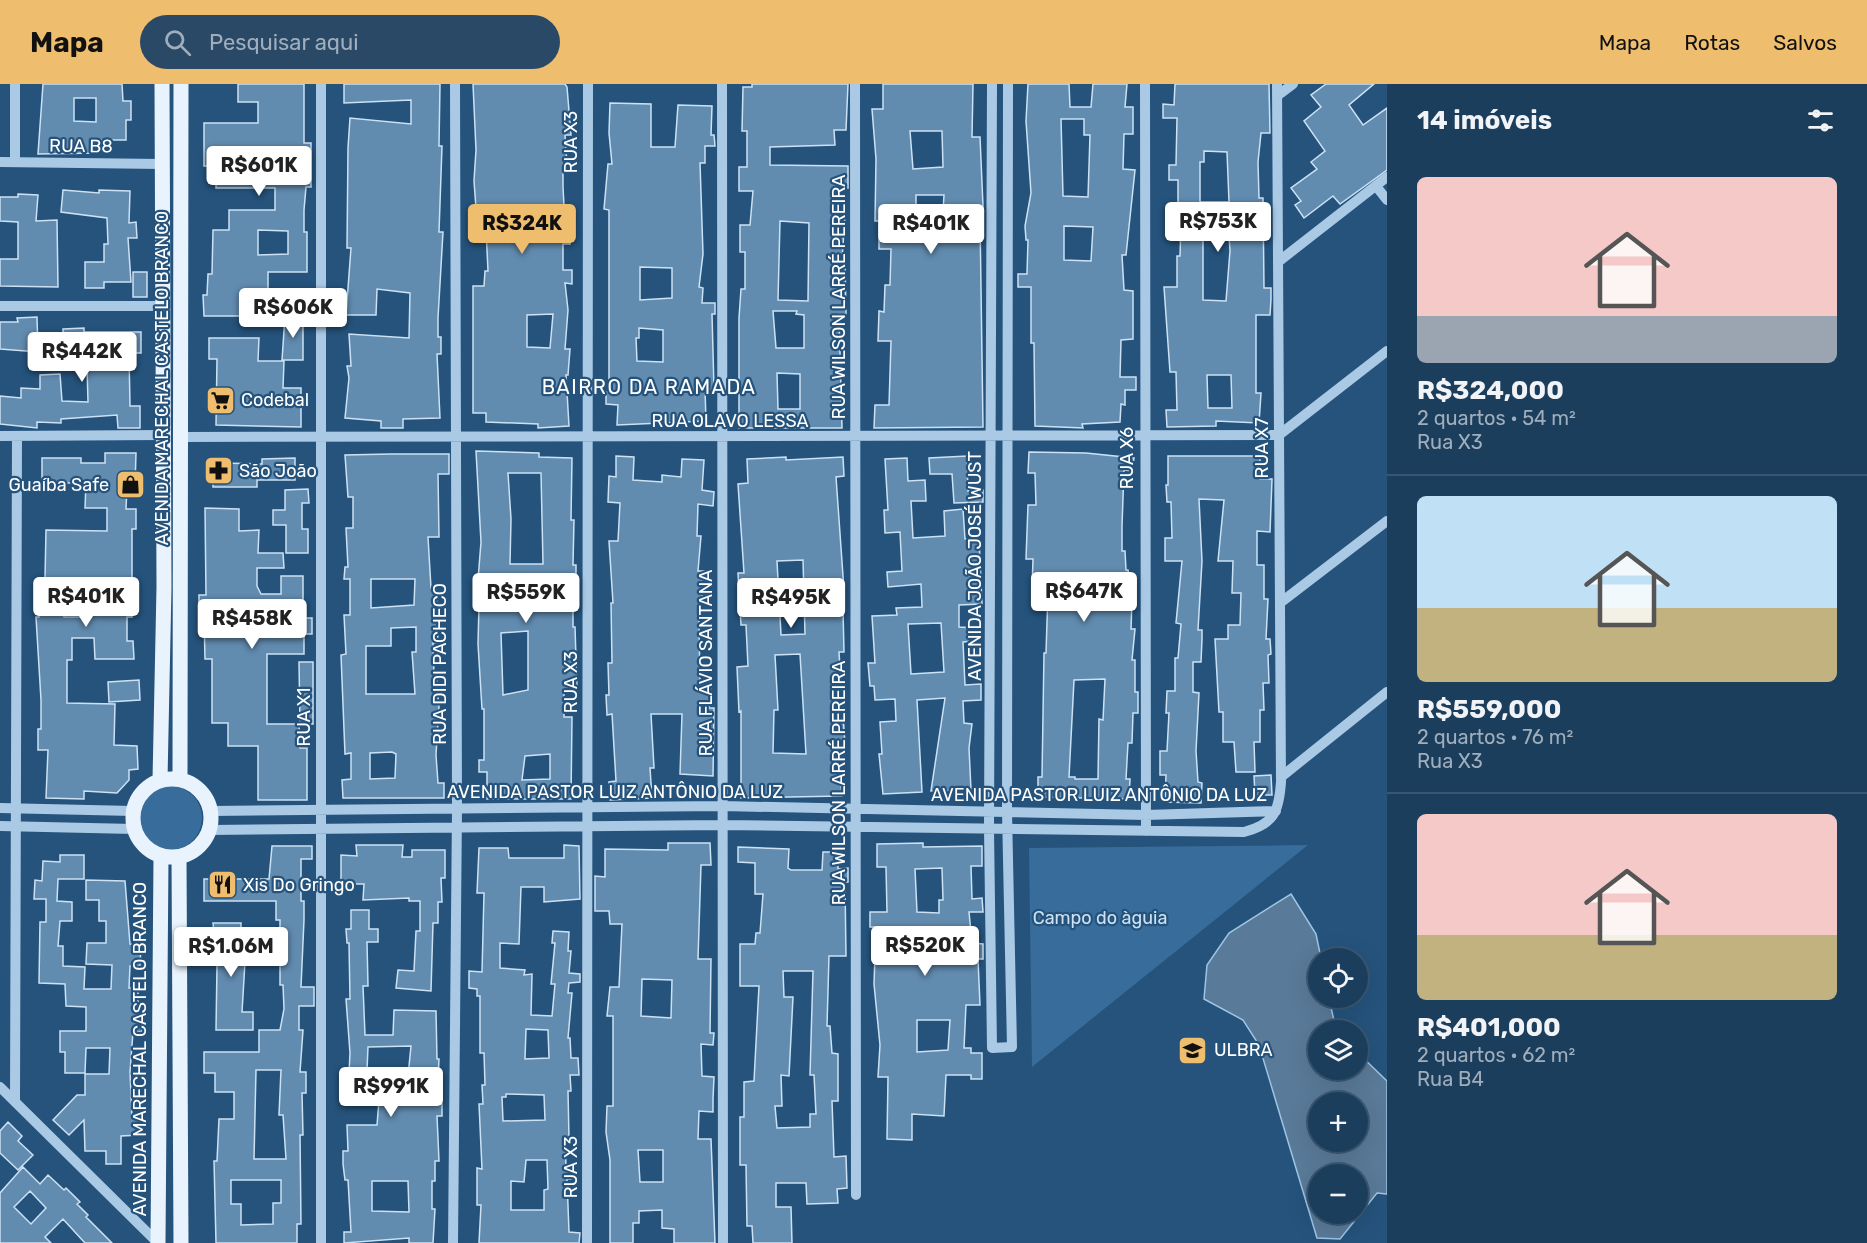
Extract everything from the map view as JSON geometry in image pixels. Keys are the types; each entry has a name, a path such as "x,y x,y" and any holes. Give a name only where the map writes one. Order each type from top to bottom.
{"main road":[{"name":"AVENIDA MARECHAL CASTELO BRANCO","path":"160,780 163,435 162,84"},
{"name":"AVENIDA MARECHAL CASTELO BRANCO","path":"180,779 181,84"},
{"path":"180,779 200,790 211,811 210,830 199,848 179,857 161,856 140,841 134,829 133,811 142,792 160,780 180,779"},
{"name":"AVENIDA MARECHAL CASTELO BRANCO","path":"158,1243 161,856"},
{"path":"179,857 181,1243"}],"street":[{"path":"15,84 15,162"},
{"name":"RUA X1","path":"321,84 321,1243"},
{"name":"RUA DIDI PACHECO","path":"453,1243 457,809 455,84"},
{"name":"RUA X3","path":"587,1243 588,84"},
{"name":"RUA FLÁVIO SANTANA","path":"722,84 723,1243"},
{"name":"RUA WILSON LARRÉ PEREIRA","path":"855,84 856,1195"},
{"name":"AVENIDA JOÃO JOSÉ WUST","path":"992,84 993,436 989,829 992,1048 1011,1047 1008,828 1008,84"},
{"name":"RUA X6","path":"1145,84 1146,831"},
{"name":"RUA X7","path":"1276,811 1281,777 1277,84"},
{"path":"1277,96 1293,84"},
{"name":"RUA B8","path":"0,162 162,164"},
{"path":"1278,262 1387,177"},
{"path":"1376,186 1387,200"},
{"path":"0,306 162,306"},
{"path":"1279,435 1387,351"},
{"path":"0,436 163,435"},
{"name":"RUA OLAVO LESSA","path":"181,437 1279,435"},
{"path":"15,1101 16,436"},
{"path":"1280,603 1387,521"},
{"path":"1281,777 1387,692"},
{"name":"AVENIDA PASTOR LUIZ ANTÔNIO DA LUZ","path":"211,811 320,808 722,806 1146,815 1276,811"},
{"path":"0,808 133,811"},
{"name":"AVENIDA PASTOR LUIZ ANTÔNIO DA LUZ","path":"210,830 320,827 722,825 1244,831 1262,827 1276,811"},
{"path":"0,826 134,829"},
{"path":"0,1087 158,1243"}],"green space":[{"path":"170,786 188,792 196,800 202,818 196,836 188,844 170,850 152,844 144,836 138,818 144,800 152,792"},
{"name":"Campo do àguia","path":"1308,845 1032,1067 1029,848"}],"shaded area":[{"path":"1291,894 1316,934 1319,948 1308,948 1308,1008 1331,1008 1334,1020 1308,1020 1308,1080 1368,1080 1368,1063 1387,1081 1387,1194 1377,1193 1368,1204 1368,1164 1308,1164 1308,1208 1259,1045 1243,1020 1204,999 1207,965 1229,933"},
{"path":"1313,1224 1352,1224 1340,1239 1317,1238"}],"building":[{"path":"43,84 122,84 123,101 131,101 131,120 126,120 126,140 98,140 98,153 38,154","holes":["74,98 96,98 96,122 74,121"]},
{"path":"238,84 304,84 304,143 311,143 311,187 306,187 304,210 304,232 307,232 307,272 268,272 268,295 250,295 250,316 204,316 203,295 207,295 208,274 212,274 213,230 229,230 229,210 275,210 275,188 216,188 216,166 204,166 204,123 258,123 258,102 238,102","holes":["258,230 288,231 288,254 258,255"]},
{"path":"344,84 440,84 439,146 442,146 439,232 443,232 438,318 441,354 437,354 440,418 403,419 403,428 381,428 381,421 345,418 349,378 347,366 351,366 349,334 409,338 410,293 377,289 376,315 346,315 351,248 347,248 348,148 350,118 411,124 411,100 344,103"},
{"path":"473,84 565,84 571,135 565,135 567,164 563,164 565,225 569,224 570,244 563,244 563,270 572,270 572,284 565,283 568,310 565,349 570,349 568,375 566,375 569,426 538,428 538,424 486,422 486,413 473,413 473,286 484,286 485,271 488,271 485,208 476,208 474,181 476,150","holes":["553,314 550,348 527,347 527,315"]},
{"path":"752,84 848,84 846,130 834,130 835,145 770,147 770,165 848,166 848,188 834,188 834,191 831,191 831,213 845,214 842,261 845,261 846,314 839,314 842,428 739,428 739,318 741,289 745,289 745,252 740,252 740,225 750,225 753,191 739,191 739,167 747,167 747,131 742,131 743,87 752,87","holes":["780,221 809,223 808,301 778,300","773,311 797,311 796,314 804,315 804,348 776,348","777,373 800,374 800,409 778,409"]},
{"path":"883,84 973,84 972,137 980,137 983,206 982,219 980,219 983,427 874,428 875,405 889,405 891,341 878,341 879,311 884,312 885,285 890,285 891,249 879,249 879,221 875,221 876,159 872,109 883,109","holes":["910,131 942,131 943,167 913,169","916,195 944,195 942,229 916,229"]},
{"path":"1028,84 1069,84 1070,107 1091,107 1093,84 1127,84 1125,107 1133,107 1133,134 1124,134 1123,169 1135,170 1126,255 1122,255 1124,290 1133,291 1133,339 1121,340 1120,377 1136,377 1136,390 1125,390 1125,405 1121,404 1120,422 1082,424 1083,428 1035,426 1031,287 1018,287 1018,274 1027,274 1028,240 1026,240 1025,226 1031,193 1026,121","holes":["1061,119 1084,119 1084,135 1090,135 1088,197 1063,196","1064,226 1093,227 1091,261 1064,260"]},
{"path":"1175,84 1269,84 1270,133 1261,133 1258,162 1259,198 1263,198 1264,288 1271,288 1270,315 1256,315 1256,393 1261,393 1259,423 1216,421 1216,426 1167,427 1166,410 1177,410 1176,372 1170,372 1164,287 1177,287 1177,256 1180,256 1181,222 1178,222 1178,180 1169,180 1169,165 1176,165 1177,118 1163,118 1163,104 1174,105","holes":["1204,151 1227,152 1229,202 1200,202 1200,162 1204,162","1203,220 1228,220 1230,251 1226,301 1203,300","1207,375 1231,375 1232,408 1208,408"]},
{"path":"1326,84 1374,84 1349,105 1363,125 1387,108 1387,170 1340,204 1333,196 1304,218 1295,205 1301,201 1291,188 1317,169 1311,162 1325,151 1304,121 1321,107 1311,95"},
{"path":"610,103 651,104 651,147 675,147 678,105 712,106 711,135 714,135 715,146 705,146 705,163 700,163 703,254 699,287 703,288 702,303 715,303 715,314 712,314 714,389 705,389 706,421 617,425 618,405 606,404 606,392 609,392 609,210 604,209 608,164 612,164 609,133","holes":["640,267 672,268 672,298 640,300","639,328 663,330 663,362 637,361 636,338 639,338"]},
{"path":"63,190 99,193 99,190 130,191 129,223 136,222 137,238 128,238 131,282 104,282 104,288 85,288 85,262 104,262 104,244 108,244 107,218 61,212"},
{"path":"18,194 38,195 36,221 57,220 58,287 0,286 0,259 18,259 18,222 0,221 0,197 18,197"},
{"path":"133,272 147,272 147,297 133,297"},
{"path":"285,316 303,316 303,360 282,360"},
{"path":"37,317 38,352 0,349 0,322 18,322 17,318"},
{"path":"84,328 84,332 141,332 141,353 129,353 130,406 140,406 140,428 118,428 117,415 61,419 61,423 37,422 37,428 0,424 0,396 21,398 21,388 40,389 40,375 60,374 62,401 88,402 87,367 64,368 63,329"},
{"path":"209,338 259,338 258,361 284,361 283,388 301,388 301,427 216,425 217,359 209,359"},
{"path":"476,451 539,453 539,457 572,458 571,520 574,520 573,565 576,565 576,584 568,584 568,606 573,606 577,689 564,689 564,717 572,717 571,799 487,799 487,772 479,772 479,760 484,760 484,709 482,709 478,644 479,605 476,605 481,542","holes":["508,473 541,473 543,564 510,564 511,519","528,631 528,690 503,695 501,633","550,754 550,779 522,780 525,756"]},
{"path":"1029,452 1086,453 1134,458 1132,471 1124,470 1122,526 1122,551 1125,551 1132,600 1131,629 1135,629 1132,660 1135,660 1135,692 1138,692 1138,713 1133,713 1132,743 1128,743 1126,779 1130,779 1129,799 1038,797 1038,777 1042,777 1044,653 1046,653 1048,591 1032,590 1033,559 1026,559 1028,505 1036,505 1035,473 1028,473","holes":["1105,679 1103,720 1099,719 1098,779 1069,777 1074,680"]},
{"path":"105,453 136,453 135,487 127,487 126,509 136,509 136,529 132,529 132,617 127,617 127,641 133,641 134,659 95,659 94,638 72,638 72,660 67,660 67,703 115,704 114,745 137,746 138,769 129,770 129,780 117,793 84,791 84,799 46,798 48,750 38,750 41,700 36,617 39,617 38,578 45,578 46,530 107,531 107,508 85,508 86,483 42,483 42,458 81,458 81,463 105,463","holes":["85,585 85,617 64,617 64,594"]},
{"path":"449,454 449,474 438,474 439,537 428,537 431,588 436,588 438,643 433,643 434,674 436,674 439,707 436,755 438,783 444,783 444,798 343,798 342,780 351,779 351,753 345,754 341,655 346,654 344,615 350,615 350,579 344,579 345,567 348,567 346,528 353,528 353,497 348,497 345,455","holes":["371,579 415,579 414,605 371,608","416,627 416,652 412,652 415,694 366,694 366,646 391,646 391,628","392,752 396,754 395,778 370,779 370,753"]},
{"path":"616,456 634,457 633,480 662,482 662,475 681,477 682,459 704,460 702,490 714,492 713,506 698,504 697,536 701,536 698,571 707,571 708,590 703,591 699,622 700,681 711,682 709,708 714,708 713,776 680,774 682,714 651,714 654,768 650,768 652,798 610,800 609,782 616,781 612,714 607,715 606,695 609,695 608,663 612,663 611,603 613,603 609,541 618,541 620,503 608,502 609,476 616,477"},
{"path":"967,456 968,491 983,490 983,502 954,503 952,474 930,474 929,458"},
{"path":"1168,456 1260,456 1260,479 1272,479 1270,532 1257,531 1257,565 1264,565 1264,599 1268,599 1266,639 1270,639 1271,654 1268,655 1269,683 1263,683 1264,710 1260,710 1260,742 1254,742 1255,772 1236,772 1234,742 1223,742 1223,712 1219,712 1215,639 1228,639 1228,625 1240,625 1241,593 1232,593 1233,561 1218,561 1224,500 1199,499 1202,561 1198,630 1202,630 1202,639 1201,662 1193,662 1193,692 1199,693 1196,751 1198,782 1202,783 1201,803 1165,802 1166,775 1160,775 1160,751 1167,751 1169,713 1166,713 1167,691 1175,691 1175,658 1178,658 1181,624 1176,623 1182,561 1165,561 1165,538 1172,538 1171,502 1167,502 1166,485 1168,485"},
{"path":"786,457 786,460 843,457 844,476 836,477 844,590 829,591 831,610 843,610 844,652 839,652 845,745 838,745 842,796 741,798 741,711 739,712 737,667 748,666 746,625 741,625 739,593 738,573 744,573 738,484 748,483 747,459","holes":["803,560 805,634 781,635 777,561","800,654 806,754 773,753 774,710 778,710 775,655"]},
{"path":"295,458 295,480 257,480 257,487 213,487 213,470 220,463 262,464 262,459"},
{"path":"907,458 908,481 925,480 926,501 911,501 913,538 945,536 944,511 963,509 965,539 979,538 982,604 959,605 959,627 977,628 978,641 963,642 965,685 981,684 981,700 963,701 964,723 972,724 969,748 971,790 931,791 945,698 917,700 922,792 883,794 879,754 882,754 880,722 896,721 895,699 875,700 874,686 870,686 868,663 875,663 872,616 897,615 896,608 922,607 921,584 888,587 887,572 902,571 900,532 885,533 884,510 888,510 885,459","holes":["941,623 944,672 911,674 908,624"]},
{"path":"308,489 309,503 302,503 302,529 308,529 308,553 286,553 286,525 273,525 273,510 285,510 285,490"},
{"path":"205,508 239,509 239,531 259,530 258,553 283,553 284,568 257,568 257,586 261,594 281,594 281,576 303,576 303,618 312,618 312,634 304,634 304,654 267,654 267,724 299,724 300,748 307,748 307,800 258,800 258,746 228,746 228,723 212,723 212,659 205,659 204,617 199,617 199,595 206,595"},
{"path":"299,662 313,662 313,724 300,724"},
{"path":"139,680 140,700 109,702 108,682"},
{"path":"1271,775 1272,795 1255,795 1254,776"},
{"path":"668,843 710,843 711,865 701,865 698,959 711,959 710,1033 714,1033 713,1045 701,1044 702,1076 714,1077 713,1112 699,1111 698,1139 711,1139 715,1243 674,1243 674,1229 662,1228 662,1210 639,1211 639,1223 633,1223 633,1243 610,1243 610,1160 606,1132 607,1106 613,1106 613,1016 607,1016 610,987 619,987 622,924 610,924 609,911 595,911 595,876 605,877 605,849 668,850","holes":["642,979 672,980 671,1018 641,1016","638,1150 663,1150 663,1182 640,1182"]},
{"path":"923,843 923,847 982,846 982,866 971,866 972,899 982,898 983,912 969,912 972,943 983,944 983,959 978,959 980,1005 966,1005 964,1048 971,1048 971,1053 982,1053 982,1079 971,1079 971,1075 946,1075 944,1116 912,1114 912,1140 887,1139 888,1077 878,1077 880,1045 874,984 876,927 870,927 870,912 887,912 886,867 877,867 877,844","holes":["942,868 943,900 939,900 939,913 917,912 915,869","917,1020 950,1020 948,1050 917,1052"]},
{"path":"356,845 403,845 402,857 412,857 412,850 445,850 445,878 441,878 442,902 438,902 438,923 433,923 431,991 396,988 398,970 414,971 416,931 420,931 420,901 409,901 409,898 363,900 364,884 341,884 341,855 357,856"},
{"path":"564,845 579,846 580,899 544,902 544,887 521,887 519,944 500,943 500,968 525,970 524,975 532,974 531,1015 552,1016 555,984 551,984 555,943 552,943 553,931 569,932 568,951 571,951 569,973 580,974 580,982 569,983 568,993 572,993 568,1038 570,1038 571,1058 578,1058 579,1075 570,1075 569,1138 565,1138 566,1166 571,1166 571,1179 567,1179 569,1232 580,1233 579,1243 479,1243 481,1205 477,1205 477,1168 482,1169 479,1104 483,1104 482,1085 485,1085 484,1053 480,1053 480,996 477,996 477,989 469,988 469,971 482,972 484,893 477,893 479,848 508,848 509,858 564,858","holes":["526,1029 548,1030 549,1058 525,1059","506,1094 544,1095 545,1120 503,1121 502,1097 506,1097","526,1160 547,1160 548,1189 544,1190 544,1210 511,1210 511,1181 524,1182"]},
{"path":"272,846 312,846 312,859 301,859 301,901 304,901 304,920 301,987 314,987 314,1006 299,1006 299,1030 303,1030 300,1072 306,1072 306,1093 302,1093 303,1135 300,1135 301,1224 297,1224 297,1243 216,1243 214,1161 217,1161 219,1119 234,1119 234,1092 215,1092 215,1073 204,1073 204,1052 259,1052 259,1030 280,1030 284,1009 283,985 280,985 280,920 276,920 276,901 204,901 204,879 269,879","holes":["256,1070 281,1070 279,1115 283,1115 286,1159 254,1159","231,1180 281,1180 281,1203 273,1203 273,1224 241,1225 241,1204 231,1204"]},
{"path":"738,847 789,849 788,868 791,870 822,870 823,852 838,852 838,869 848,868 848,882 845,882 846,956 829,956 827,1026 830,1026 832,1053 838,1054 838,1101 832,1101 834,1157 846,1156 847,1188 837,1189 838,1203 807,1204 806,1183 776,1183 776,1207 791,1207 792,1243 753,1243 752,1226 747,1226 746,1165 740,1165 740,1117 744,1117 744,1082 754,1081 759,986 740,986 740,944 755,944 756,933 760,933 763,894 755,894 755,863 738,862","holes":["783,971 813,971 810,1075 814,1075 816,1114 810,1114 810,1127 777,1128 775,1106 782,1106 781,1075 789,1076 793,997 784,997"]},
{"path":"60,855 84,855 84,879 58,879 57,901 72,902 72,921 60,921 58,946 63,946 63,966 85,967 84,989 111,989 112,965 86,964 87,943 106,943 106,921 99,921 99,900 86,900 86,880 125,881 130,944 141,945 140,966 130,966 129,988 138,988 138,1010 142,1010 142,1032 133,1032 130,1072 132,1117 140,1117 140,1135 121,1136 121,1164 106,1164 106,1151 85,1151 84,1120 69,1135 53,1120 77,1095 85,1095 85,1074 109,1074 110,1048 86,1048 85,1073 65,1073 65,1052 60,1052 60,1031 86,1031 86,1007 66,1006 65,984 39,983 40,922 46,922 46,899 34,899 35,880 42,881 43,861 60,862"},
{"path":"351,910 369,910 369,929 378,929 378,942 367,942 368,986 363,986 365,1035 393,1035 394,1010 436,1011 437,1059 439,1059 437,1103 442,1103 442,1116 437,1116 439,1161 435,1161 435,1181 432,1181 432,1209 435,1209 433,1243 409,1243 409,1238 344,1243 344,1232 351,1232 348,1180 345,1180 343,1164 343,1151 348,1151 347,1125 377,1125 379,1100 395,1102 394,1087 407,1086 411,1046 368,1047 366,1093 348,1093 350,1053 346,999 350,999 349,943 347,943 346,929 351,929","holes":["372,1181 408,1181 409,1212 372,1211"]},
{"path":"213,923 241,923 241,945 246,945 242,1012 253,1012 253,1030 216,1030 217,966"},
{"path":"8,1122 22,1136 18,1141 33,1155 18,1170 0,1153 0,1131"},
{"path":"23,1167 40,1184 48,1175 80,1202 77,1204 88,1215 86,1217 112,1243 85,1243 63,1219 45,1237 51,1243 0,1243 0,1193","holes":["30,1191 46,1208 31,1224 14,1207"]}],"place":[{"name":"Codebal","path":"220,400"},
{"name":"São João","path":"218,471"},
{"name":"Guaíba Safe","path":"130,485"},
{"name":"Xis Do Gringo","path":"222,885"},
{"name":"ULBRA","path":"1193,1050"}],"district":[{"name":"BAIRRO DA RAMADA","path":"649,387"}]}
